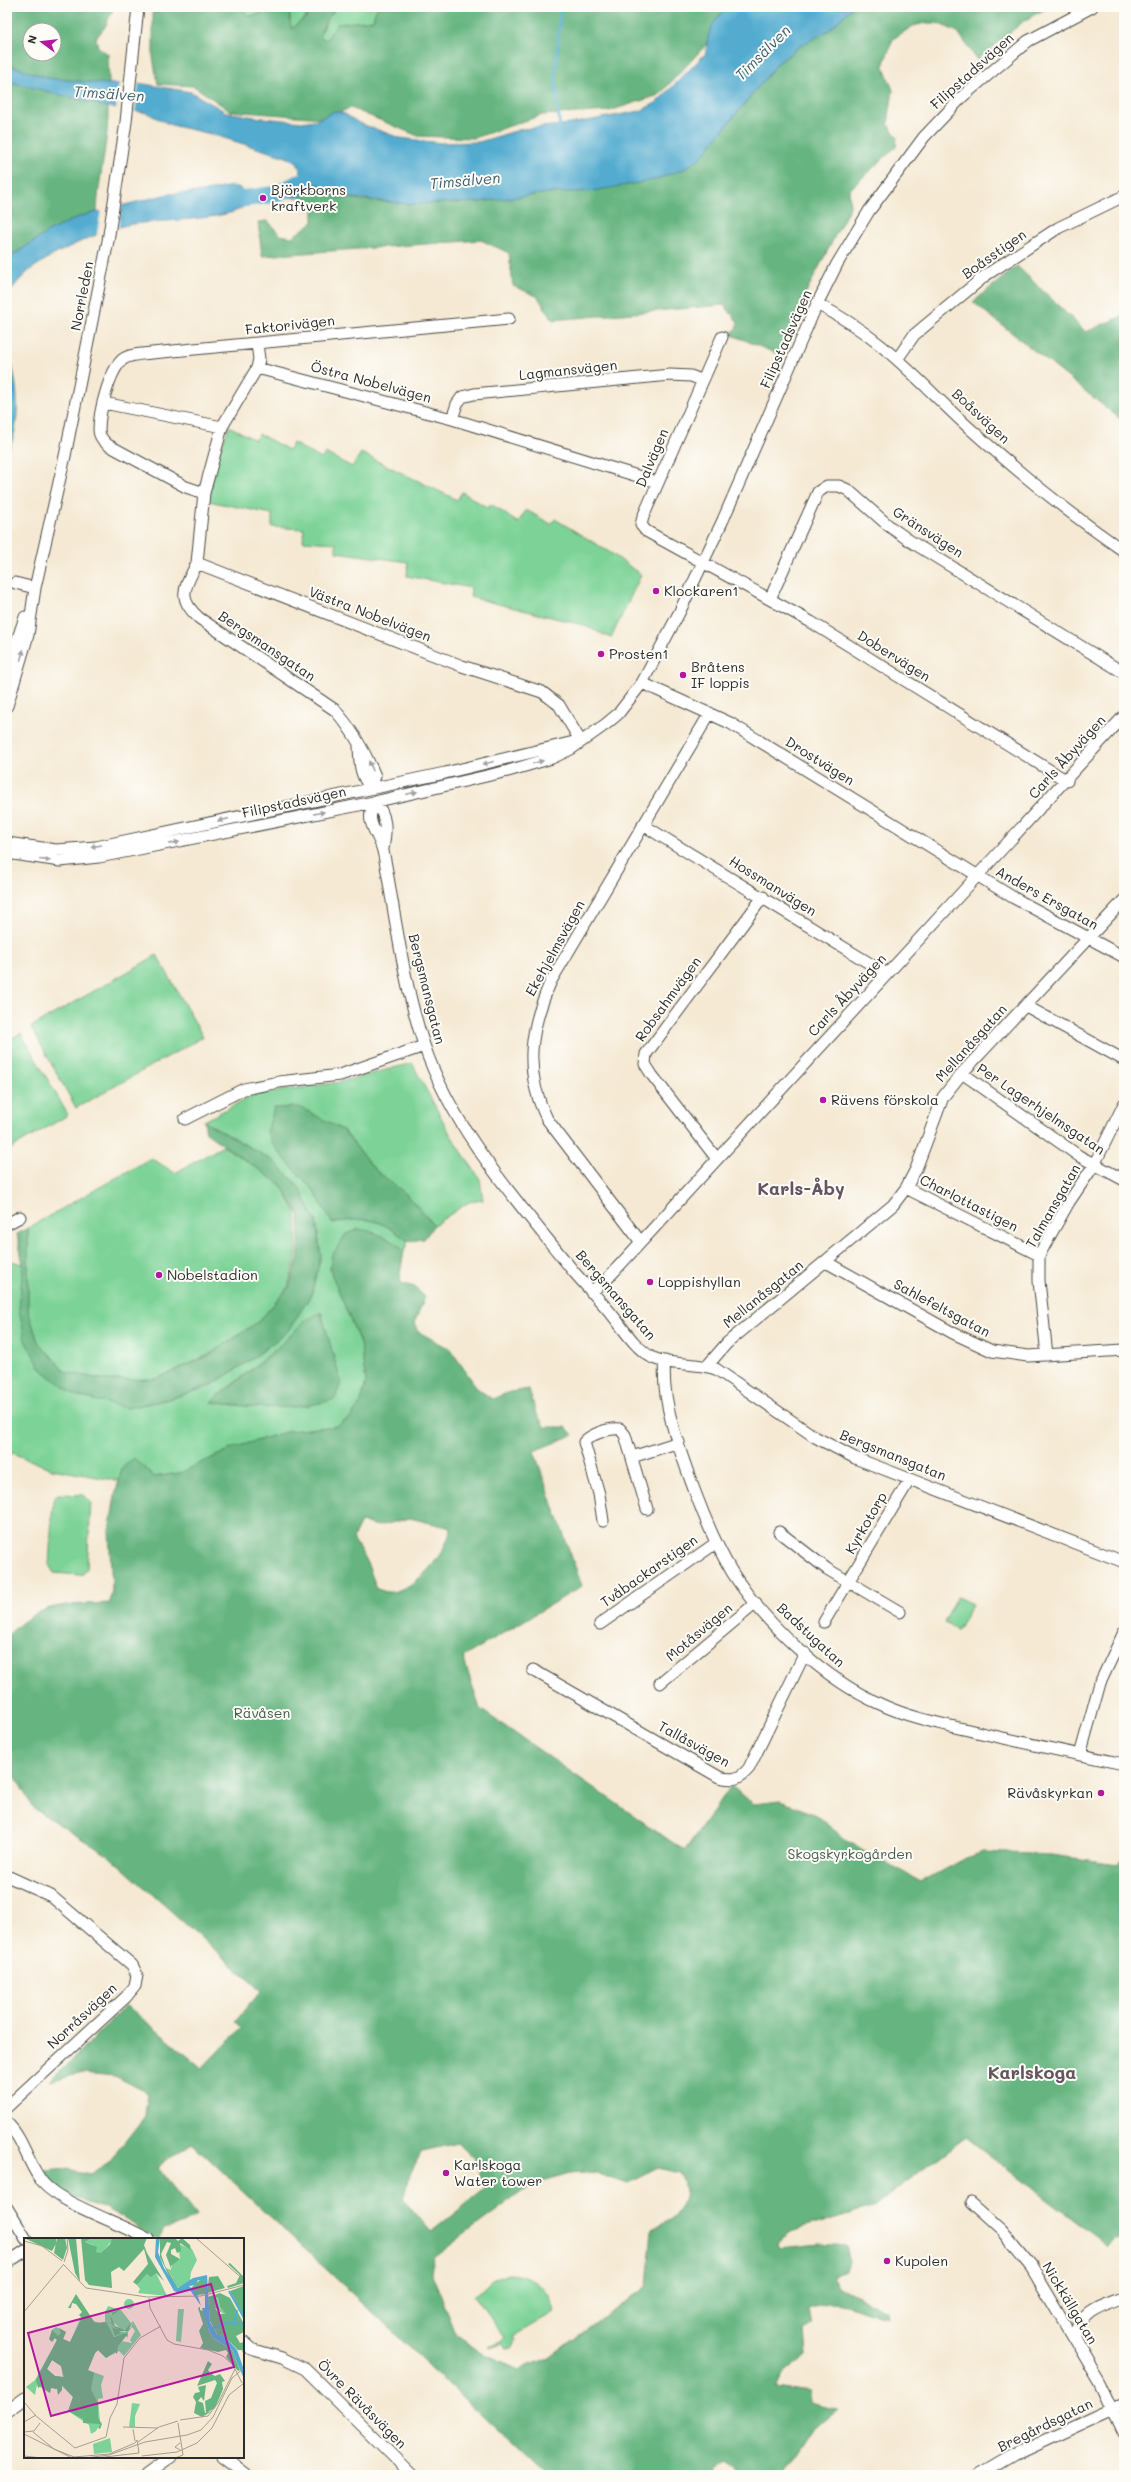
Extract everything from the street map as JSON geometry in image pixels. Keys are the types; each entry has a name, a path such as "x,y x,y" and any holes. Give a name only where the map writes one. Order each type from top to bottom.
{"street":[{"name":"Norrleden","path":"7,706 28,635 35,588 65,456 108,241 126,122 138,7"},
{"name":"Filipstadsvägen","path":"7,853 60,861 92,858 374,802 508,771 544,760 572,748 580,740 618,714 642,683 703,562 817,304 837,264 868,211 904,161 943,116 987,74 1028,41 1092,7"},
{"name":"Boåsstigen","path":"898,358 914,335 986,276 1058,228 1124,196"},
{"name":"Boåsvägen","path":"817,304 857,326 898,358 967,425 1038,489 1066,512 1124,551"},
{"name":"Faktorivägen","path":"104,403 112,374 124,358 152,353 509,319"},
{"name":"Dalvägen","path":"703,562 646,531 641,525 657,482 701,380 722,337"},
{"path":"197,563 204,493 222,427 257,368 259,359 256,344"},
{"name":"Östra Nobelvägen","path":"257,368 452,419 657,482"},
{"name":"Lagmansvägen","path":"452,419 457,404 462,397 474,394 670,375 691,376 701,380"},
{"path":"204,493 186,487 108,445 101,439 99,430 104,403 222,427"},
{"name":"Gränsvägen","path":"770,599 818,492 827,486 839,486 848,490 889,526 910,541 1124,673"},
{"name":"Dobervägen","path":"703,562 848,644 1067,780"},
{"name":"Västra Nobelvägen","path":"197,563 462,666 542,692 559,705 580,740"},
{"name":"Bergsmansgatan","path":"197,563 185,587 183,598 187,608 199,618 334,710 345,721 359,746 366,754 375,776 371,788 374,802 369,812 370,820 383,849 400,950 424,1046 444,1090 469,1135 532,1219 591,1292 647,1354 665,1361 707,1366 723,1373 833,1448 910,1480 1124,1562"},
{"path":"15,583 35,588"},
{"name":"Norrleden","path":"7,671 35,588"},
{"name":"Drostvägen","path":"642,683 710,712 976,876"},
{"name":"Ekehjelmsvägen","path":"640,1241 546,1119 538,1101 534,1084 532,1043 536,1020 551,981 710,712"},
{"name":"Carls Åbyvägen","path":"591,1292 608,1278 640,1241 976,876 1067,780 1124,716"},
{"name":"Filipstadsvägen","path":"7,843 56,850 96,847 371,788 445,774 580,740"},
{"name":"Hossmanvägen","path":"643,825 887,974"},
{"name":"Anders Ersgatan","path":"976,876 1124,957"},
{"name":"Robsahmvägen","path":"717,1159 652,1075 645,1064 646,1054 650,1045 763,897"},
{"name":"Mellanåsgatan","path":"707,1366 727,1343 882,1216 906,1188 943,1097 962,1073 1124,900"},
{"path":"1026,1006 1124,1060"},
{"path":"185,1119 244,1089 340,1075 424,1046"},
{"name":"Per Lagerhjelmsgatan","path":"962,1073 1094,1165 1124,1180"},
{"name":"Talmansgatan","path":"1047,1355 1039,1281 1039,1255 1069,1202 1094,1165 1124,1104"},
{"name":"Charlottastigen","path":"906,1188 1039,1255"},
{"path":"7,1224 20,1216"},
{"name":"Sahlefeltsgatan","path":"826,1262 976,1345 1012,1354 1047,1355 1124,1350"},
{"name":"Badstugatan","path":"665,1361 664,1392 693,1486 716,1543 733,1573 756,1603 829,1675 851,1689 905,1714 928,1722 1124,1764"},
{"path":"603,1521 599,1494 584,1442 588,1437 614,1428 620,1429 625,1435 647,1509"},
{"path":"632,1457 679,1442"},
{"name":"Kyrkotorp","path":"824,1622 850,1582 910,1480"},
{"path":"779,1532 808,1556 900,1612"},
{"name":"Tvåbackarstigen","path":"600,1624 716,1543"},
{"name":"Motåsvägen","path":"660,1683 756,1603"},
{"path":"1080,1755 1100,1683 1124,1632"},
{"name":"Tallåsvägen","path":"533,1670 719,1777 730,1780 742,1777 749,1768 805,1653"},
{"name":"Norråsvägen","path":"7,1876 51,1896 132,1965 137,1976 135,1986 126,1997 7,2107"},
{"path":"7,2123 13,2129 37,2175 56,2194 146,2238"},
{"name":"Nickkällgatan","path":"970,2203 1016,2246 1043,2285 1119,2407 1124,2433"},
{"path":"7,2208 25,2238"},
{"path":"7,2263 24,2252"},
{"path":"1074,2337 1076,2326 1083,2316 1124,2298"},
{"name":"Övre Rävåsvägen","path":"244,2343 251,2349 282,2358 306,2370 412,2475"},
{"path":"7,2411 24,2399"},
{"name":"Bregårdsgatan","path":"980,2475 1016,2454 1119,2407"},
{"path":"146,2475 170,2458"},
{"path":"223,2458 246,2475"}],"green space":[{"path":"7,7 114,7 105,27 96,38 98,47 108,54 109,84 47,78 7,64"},
{"path":"153,7 241,7 248,16 261,14 265,7 289,7 291,29 306,18 310,7 334,7 333,12 326,20 319,37 326,40 337,24 373,20 376,10 380,7 733,7 703,48 659,95 609,111 542,115 474,138 418,136 351,108 323,118 230,111 194,86 158,84 153,58"},
{"path":"241,7 265,7 261,14 248,16"},
{"path":"289,7 310,7 306,17 291,29"},
{"path":"334,7 380,7 376,10 373,20 359,22 326,40 319,37"},
{"path":"853,7 1049,7 1025,20 977,60 958,32 937,23 925,23 913,26 893,39 883,66 893,90 888,124 897,137 896,147 849,190 850,207 800,304 780,355 730,334 736,329 738,322 724,305 553,320 537,296 513,286 509,253 481,240 262,256 258,222 268,221 280,235 292,237 313,222 313,207 300,197 312,185 319,184 335,196 361,200 410,204 478,202 548,193 593,191 701,157 777,64 800,46 829,30"},
{"path":"7,81 108,107 108,120 97,213 81,216 51,230 7,259"},
{"path":"1017,266 1086,332 1124,315 1124,422 973,302"},
{"path":"229,426 255,440 259,434 289,450 293,443 322,459 325,453 352,467 361,453 457,500 462,492 488,508 491,504 518,523 526,510 551,524 555,519 614,555 641,575 611,638 583,625 470,597 471,588 407,576 408,562 336,552 336,543 303,541 304,529 272,527 272,514 208,501 217,459"},
{"path":"157,955 203,1037 76,1108 31,1027"},
{"path":"21,1033 68,1115 7,1151 7,1041"},
{"path":"412,1063 450,1134 480,1179 483,1200 469,1202 434,1225 405,1193 374,1169 343,1130 276,1149 314,1191 332,1222 356,1219 373,1221 388,1227 408,1241 404,1251 394,1241 331,1257 330,1270 360,1343 366,1381 361,1403 350,1418 337,1426 289,1431 233,1448 180,1473 154,1477 149,1471 122,1468 119,1481 52,1469 7,1451 7,1260 23,1264 19,1309 42,1370 127,1408 165,1400 208,1387 252,1359 288,1331 311,1295 321,1256 316,1221 275,1162 204,1121 253,1095 340,1082","holes":["321,1312 330,1345 211,1402"]},
{"path":"300,1107 343,1130 374,1169 405,1193 434,1225 424,1239 408,1241 388,1227 373,1221 356,1220 332,1223 314,1191 276,1149 267,1133 274,1108"},
{"path":"204,1121 275,1162 299,1187 316,1221 321,1256 311,1295 288,1331 252,1359 208,1387 165,1400 126,1408 74,1395 42,1370 25,1341 19,1309 23,1264 17,1234 28,1228 28,1310 38,1342 66,1372 105,1380 156,1379 208,1356 259,1321 289,1287 299,1255 299,1215 281,1185 206,1133"},
{"name":"Nobelstadion","path":"223,1146 280,1183 296,1213 297,1254 288,1287 259,1322 208,1355 156,1379 105,1380 66,1372 38,1342 28,1310 28,1228 151,1158 175,1173"},
{"name":"Rävåsen","path":"359,1229 383,1236 399,1246 404,1251 400,1274 401,1283 415,1287 425,1297 415,1321 417,1331 450,1349 478,1389 492,1399 510,1392 529,1389 536,1413 545,1427 566,1427 573,1435 534,1451 582,1586 463,1657 480,1709 685,1851 731,1786 754,1804 781,1801 814,1814 849,1842 921,1882 965,1858 984,1852 1051,1855 1119,1864 1124,1857 1124,2242 1114,2238 1108,2246 966,2137 873,2207 790,2232 776,2242 779,2248 820,2244 846,2246 850,2261 846,2271 833,2276 840,2287 886,2311 887,2318 853,2307 832,2303 807,2309 814,2324 805,2330 807,2355 783,2374 775,2387 810,2392 811,2403 838,2410 814,2429 793,2461 779,2475 744,2475 727,2462 714,2469 714,2475 545,2475 192,2143 157,2167 196,2216 184,2224 164,2229 160,2238 146,2234 133,2224 103,2207 66,2195 44,2176 46,2171 67,2169 90,2174 109,2162 145,2116 148,2093 115,2076 83,2073 50,2081 126,2005 202,2068 241,2028 235,2022 261,1991 109,1856 33,1808 7,1761 7,1636 20,1624 32,1616 54,1607 110,1603 112,1589 109,1531 122,1468 134,1458 154,1477 180,1473 233,1448 289,1431 337,1426 350,1418 361,1403 366,1381 360,1343 330,1270 331,1257 346,1234","holes":["410,1518 451,1528 443,1548 430,1568 412,1584 392,1592 377,1589 366,1560 353,1538 361,1522 379,1526","458,2143 475,2160 485,2189 431,2232 403,2198 411,2172 422,2151","658,2168 679,2173 685,2190 683,2200 676,2217 652,2229 647,2286 548,2358 519,2370 485,2355 457,2336 432,2274 434,2257 531,2185 570,2174 596,2172 628,2183"]},
{"path":"321,1312 341,1382 335,1399 304,1406 273,1408 211,1402 271,1354 305,1321"},
{"path":"58,1494 84,1495 91,1502 87,1568 83,1574 79,1575 54,1573 49,1565 53,1500"},
{"path":"957,1597 972,1604 958,1630 944,1623"},
{"path":"508,2274 525,2277 538,2284 544,2289 552,2303 554,2312 512,2337 514,2340 511,2347 506,2348 502,2344 490,2348 489,2347 501,2342 504,2338 475,2296 492,2280"}],"water":[{"name":"Timsälven","path":"732,7 853,7 829,30 800,46 777,64 701,157 684,169 654,180 593,191 548,193 478,202 410,204 335,196 319,184 312,185 300,197 280,197 279,189 290,184 289,179 302,175 297,162 286,157 211,134 171,125 147,113 108,107 7,81 7,64 47,78 109,84 138,83 191,92 226,112 254,117 302,122 319,119 334,111 345,114 359,123 400,138 441,143 479,142 522,129 570,124 640,111 656,103 706,53 706,46 712,26 720,14"},
{"path":"232,186 240,188 245,205 238,210 209,217 138,223 105,232 78,243 42,262 29,271 15,285 7,297 7,259 51,230 81,216 168,194 201,192"},
{"path":"7,350 16,388 17,416 12,442 7,454"}],"pier":[{"path":"119,81 139,81 135,112 116,110"},
{"path":"122,204 118,231 96,239 101,210"}],"waterway":[{"path":"560,129 555,79 561,7"},
{"path":"220,202 277,194 300,182"}],"place":[{"name":"Björkborns kraftverk","path":"263,198"},
{"name":"Klockaren1","path":"656,591"},
{"name":"Prosten1","path":"601,654"},
{"name":"Bråtens IF loppis","path":"683,675"},
{"name":"Rävens förskola","path":"823,1100"},
{"name":"Nobelstadion","path":"159,1275"},
{"name":"Loppishyllan","path":"650,1282"},
{"name":"Rävåskyrkan","path":"1101,1793"},
{"name":"Karlskoga Water tower","path":"446,2173"},
{"name":"Kupolen","path":"887,2261"}],"district":[{"name":"Karls-Åby","path":"801,1189"},
{"name":"Karlskoga","path":"1032,2073"}],"park label":[{"name":"Skogskyrkogården","path":"850,1854"}]}
